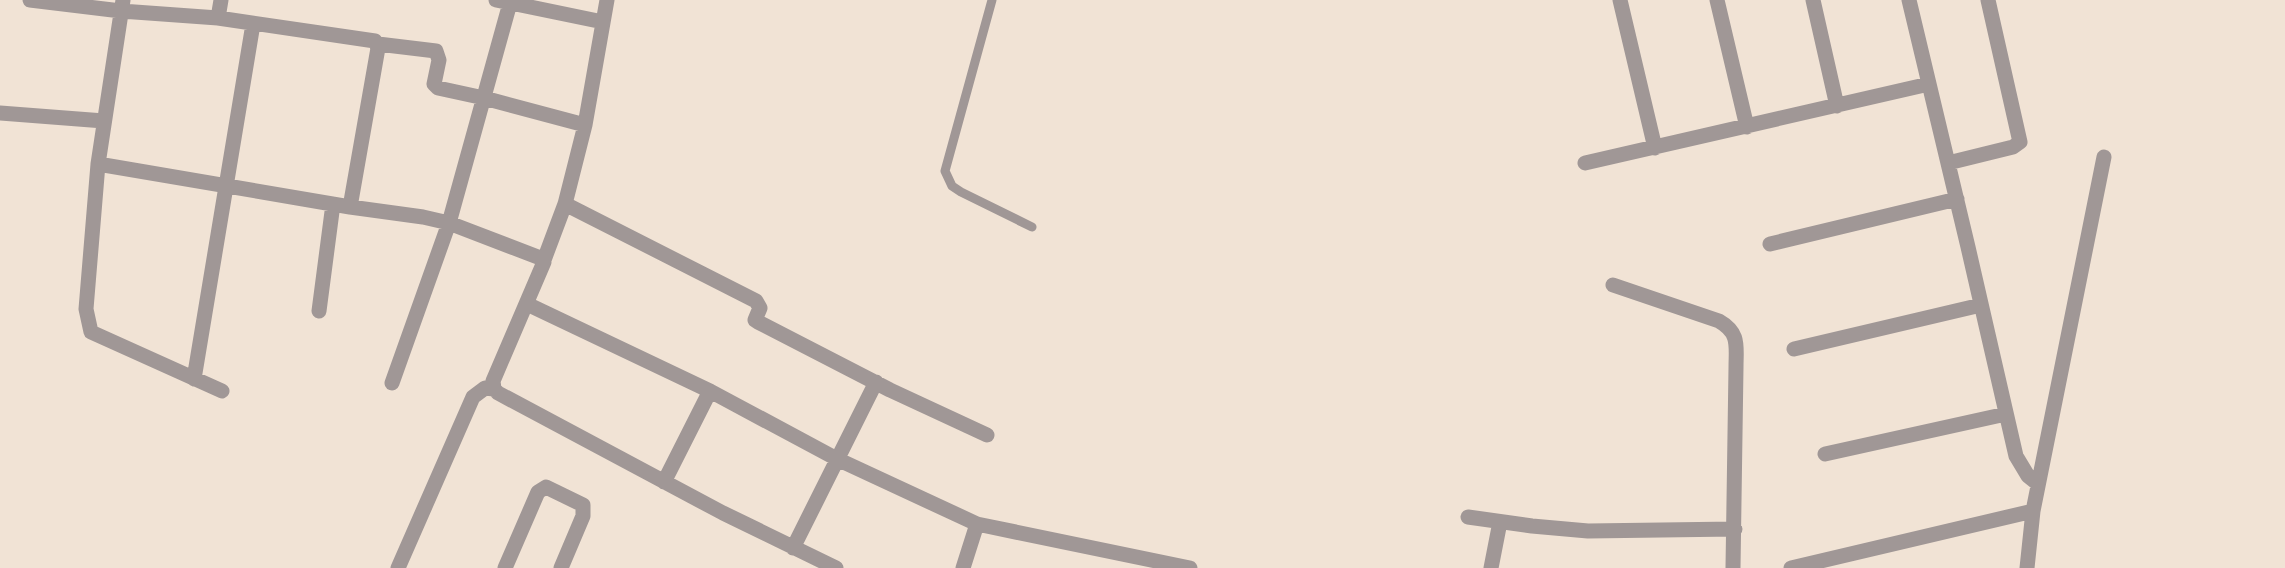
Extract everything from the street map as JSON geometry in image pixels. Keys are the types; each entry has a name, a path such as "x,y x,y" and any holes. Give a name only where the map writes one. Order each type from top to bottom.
{"street":[{"path":"30,0 122,6 218,18 373,41 378,44 436,51 439,54 439,60 434,80 435,87 585,125"},
{"path":"218,18 221,0"},
{"path":"494,389 494,381 527,304 565,204 585,125 607,0"},
{"path":"1620,0 1655,148"},
{"path":"1717,0 1747,127"},
{"path":"1813,0 1837,106"},
{"path":"1909,0 2016,456 2028,476 2038,484"},
{"path":"1948,162 2013,147 2020,142 1988,0"},
{"path":"392,382 449,223 484,98 503,1 603,22"},
{"path":"122,6 98,164 86,309 91,332 222,391"},
{"path":"194,379 253,24"},
{"path":"350,207 378,44"},
{"path":"1585,163 1929,84"},
{"path":"0,113 104,121"},
{"path":"2027,568 2038,484 2104,157"},
{"path":"98,164 227,187 423,217 449,223 544,260"},
{"path":"1770,244 1957,199"},
{"path":"319,311 333,204"},
{"path":"565,204 756,300 760,308 755,320 758,322 876,382 987,435"},
{"path":"1613,285 1718,321 1728,326 1733,333 1736,341 1733,568"},
{"path":"527,304 710,391 837,459 977,524 1190,568"},
{"path":"1794,349 1981,305"},
{"path":"793,548 876,382"},
{"path":"398,568 473,397 485,388 494,389 498,393 664,482 836,568"},
{"path":"664,482 710,391"},
{"path":"1825,454 2006,414"},
{"path":"505,568 538,492 546,486 580,502 584,509 561,568"},
{"path":"1791,568 2033,512"},
{"path":"1468,517 1588,531 1734,529"},
{"path":"1491,568 1500,522"},
{"path":"963,568 977,524"}],"lane":[{"path":"992,0 945,171 952,186 961,192 1032,227"}]}
